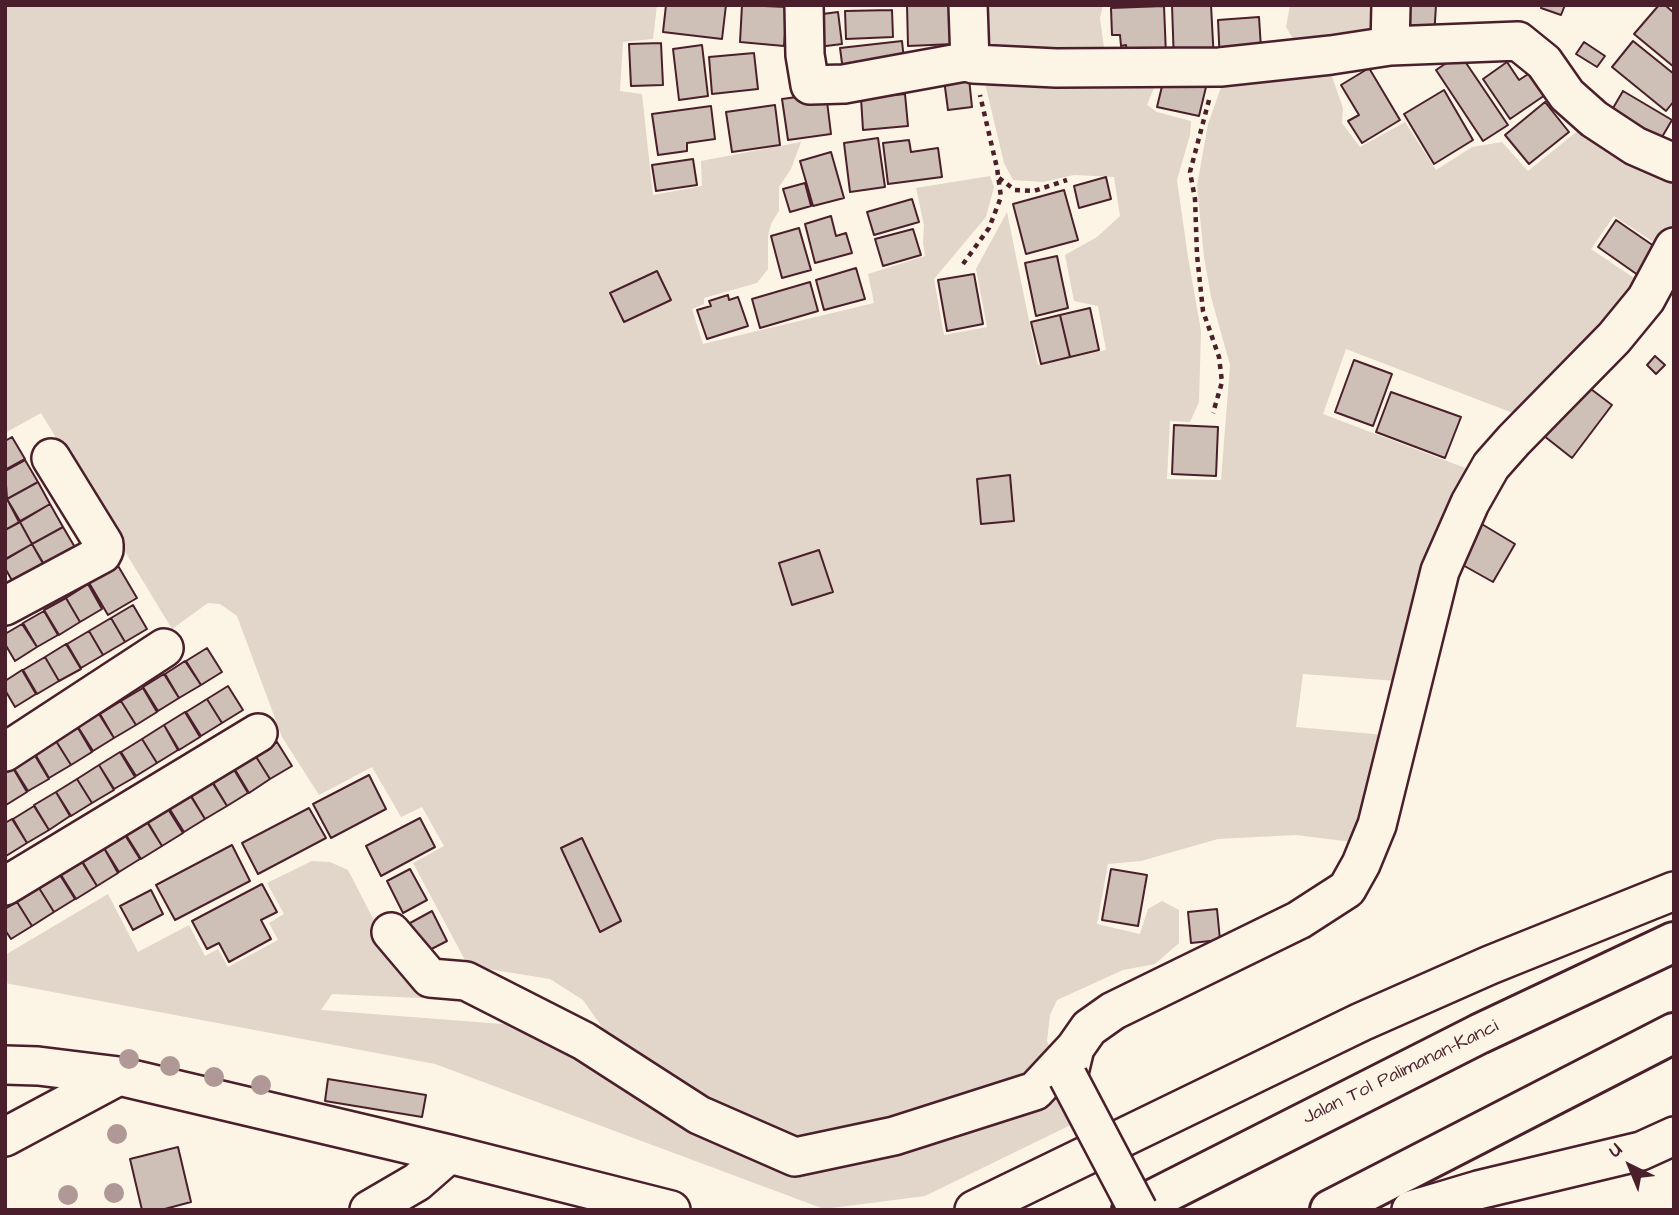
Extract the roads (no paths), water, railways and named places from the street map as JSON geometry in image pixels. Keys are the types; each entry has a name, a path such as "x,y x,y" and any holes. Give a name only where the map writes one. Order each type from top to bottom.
{"highway":[{"name":"Jalan Tol Palimanan–Kanci","path":"1132,1210 1479,1034 1674,942"},
{"path":"1330,1210 1674,1032"}],"street":[{"path":"804,5 805,55 810,85 844,84 971,63 1056,68 1210,67 1331,55 1390,46 1518,41 1544,62 1567,95 1594,119 1635,146 1674,163"},
{"path":"968,5 971,63"},
{"path":"1390,46 1391,5"},
{"path":"391,932 430,978 466,981 584,1041 699,1115 795,1157 894,1136 1035,1091 1072,1062 1089,1028 1113,1012 1299,920 1347,889 1377,825 1440,571 1470,503 1499,457 1614,338 1646,299 1674,247"},
{"path":"5,606 102,554 104,550 103,544 51,458"},
{"path":"5,752 164,648"},
{"path":"5,886 258,733"},
{"path":"974,1209 1361,1021 1490,965 1674,891"},
{"path":"1072,1062 1138,1210"},
{"path":"5,1065 38,1066 119,1076 671,1210"},
{"path":"5,1137 119,1076"},
{"path":"1411,1210 1478,1190 1657,1152 1674,1136"},
{"path":"369,1210 416,1182 449,1154"}]}
